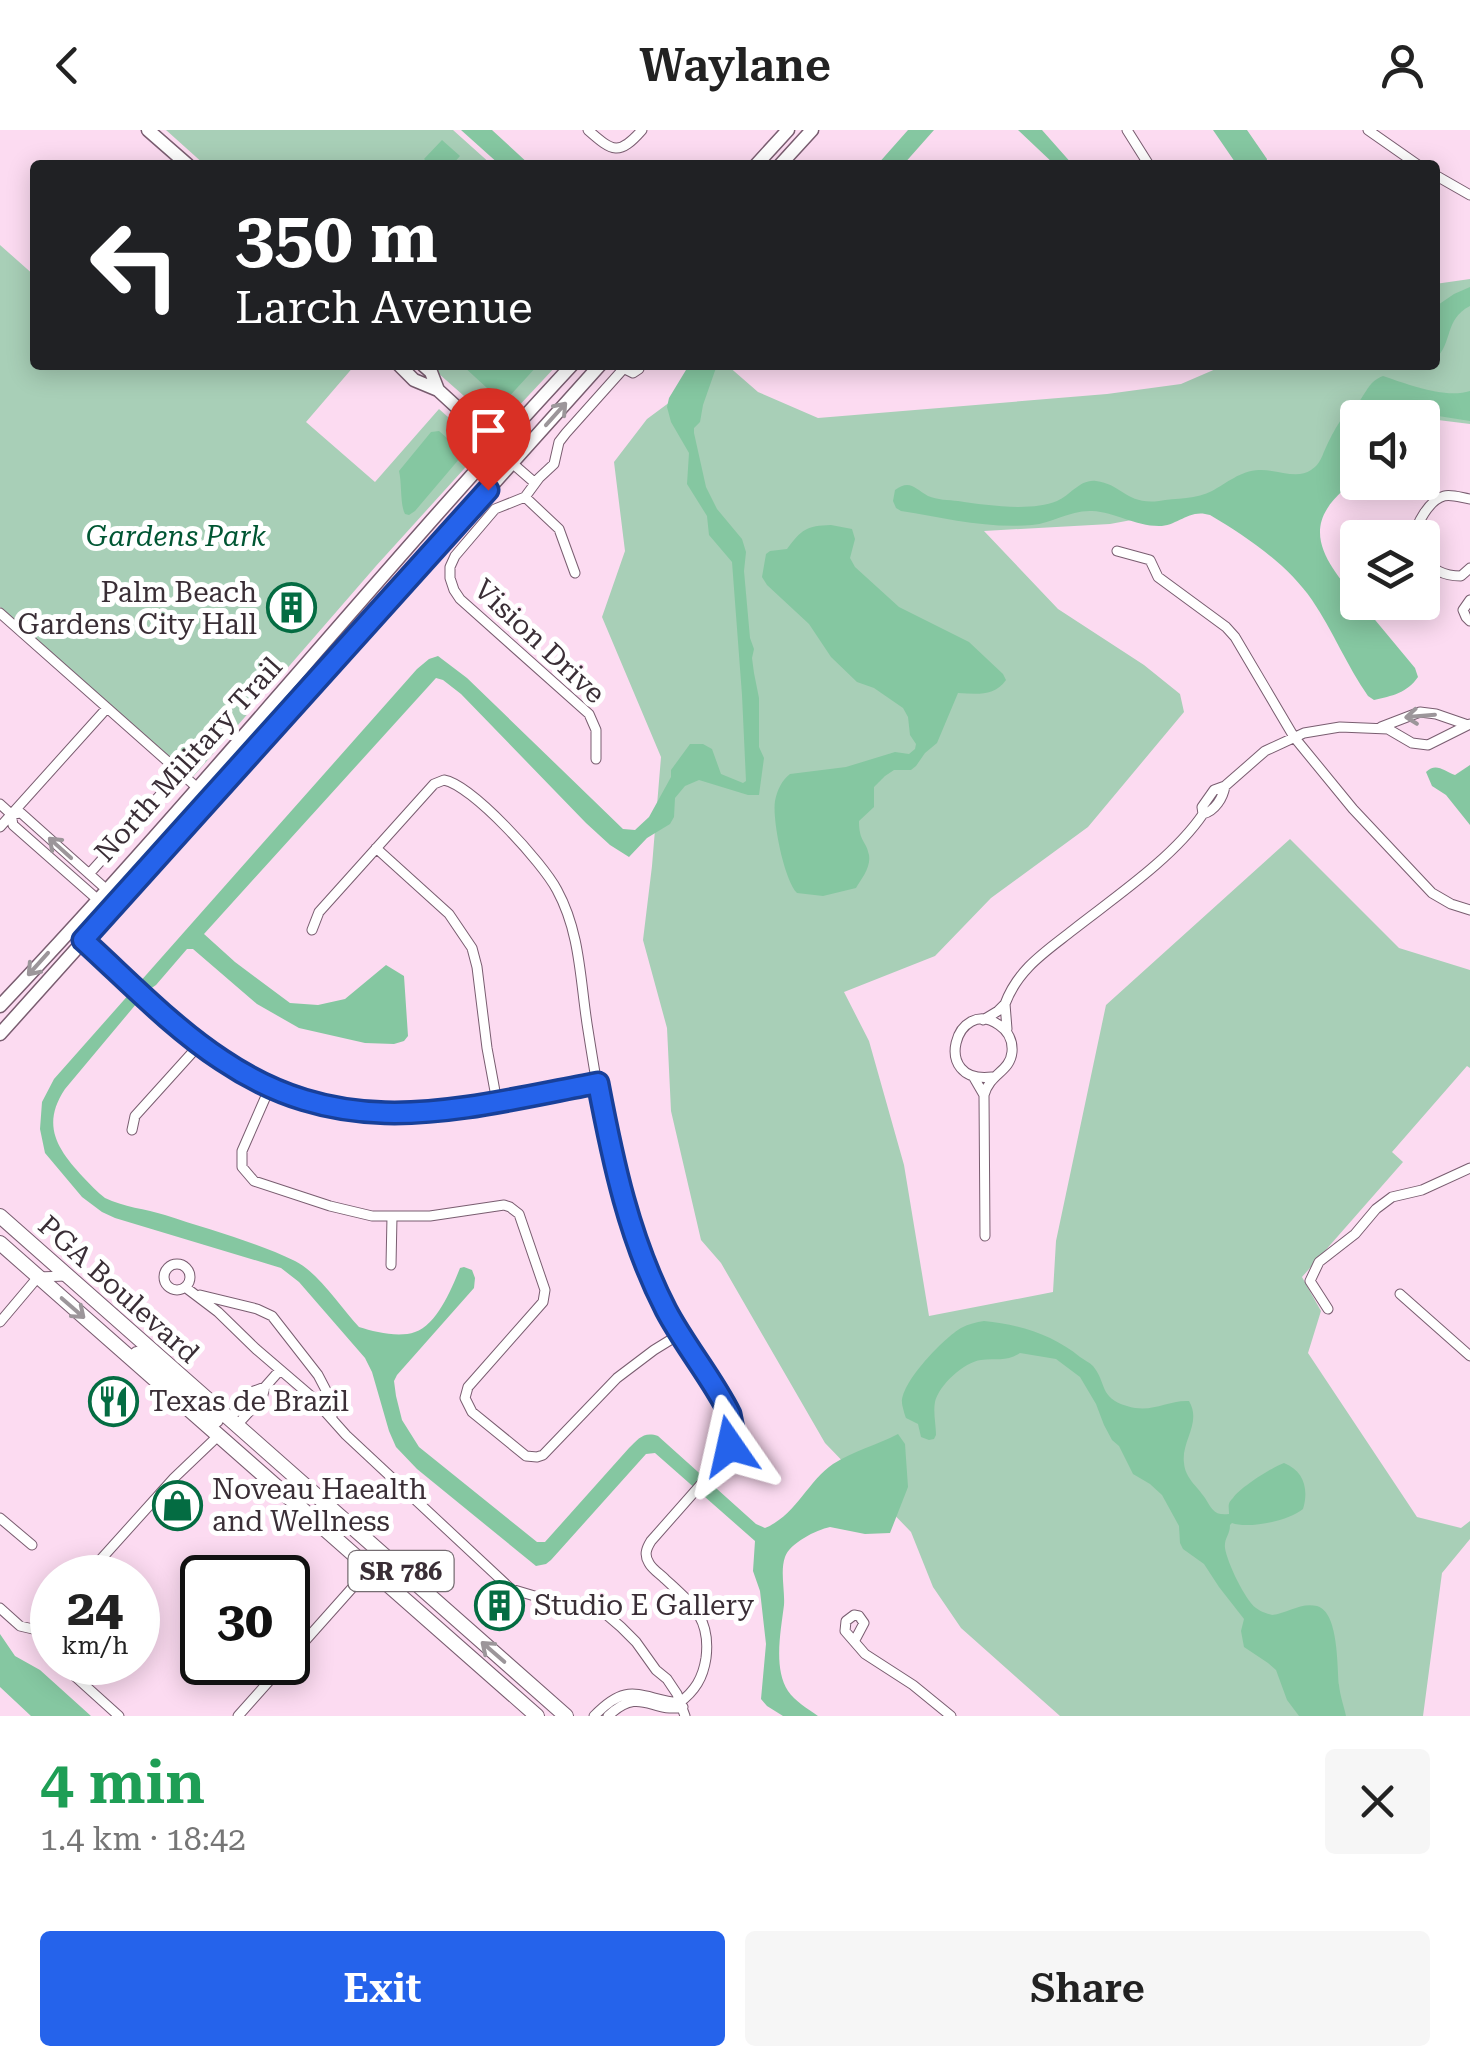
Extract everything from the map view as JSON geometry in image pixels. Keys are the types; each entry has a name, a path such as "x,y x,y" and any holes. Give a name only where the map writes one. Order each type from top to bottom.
{"main road":[{"path":"148,130 182,160"},
{"path":"761,160 788,130"},
{"path":"785,160 812,130"},
{"path":"403,370 414,380 438,390 512,462"},
{"path":"429,370 438,390"},
{"name":"North Military Trail","path":"0,1006 567,370"},
{"name":"North Military Trail","path":"0,1034 595,370"},
{"name":"PGA Boulevard","path":"0,1216 566,1716"},
{"path":"0,1240 38,1262 50,1262"},
{"name":"PGA Boulevard","path":"0,1240 38,1278 537,1716"},
{"path":"120,1350 137,1354 214,1418 232,1423"},
{"path":"218,1436 230,1434 240,1438 286,1478 318,1498"}],"street":[{"path":"588,130 604,145 615,149 626,146 642,130"},
{"path":"1127,130 1146,160"},
{"path":"1368,130 1411,160"},
{"path":"1440,178 1470,195"},
{"path":"575,574 559,529 525,497 554,464 559,442 566,432 621,370"},
{"path":"512,462 535,483"},
{"name":"Vision Drive","path":"525,497 496,510 455,556 450,578 457,594 589,714 596,730 596,759"},
{"path":"1420,520 1438,498 1470,500"},
{"path":"1118,551 1150,560 1158,578 1226,628 1294,737 1352,809 1424,886 1441,899 1470,910"},
{"path":"1440,572 1461,576 1470,568"},
{"path":"1461,576 1470,600 1463,610 1470,620"},
{"path":"0,613 210,799"},
{"path":"0,827 107,708"},
{"path":"1374,728 1420,712 1469,724"},
{"path":"984,1095 973,1076 958,1062 955,1042 965,1026 998,1011 1027,966 1145,872 1202,814 1210,812 1223,796 1224,786 1266,751 1294,737 1340,727 1388,729 1412,743 1428,745 1469,724"},
{"path":"312,930 319,912 439,781 458,784 529,849 557,890 578,950 588,1032 613,1163 630,1224 653,1283 725,1405 732,1424 728,1451 650,1541 646,1551 650,1565 701,1616 708,1643 702,1677 682,1709"},
{"path":"89,874 170,784"},
{"path":"0,804 12,814 13,825 101,894"},
{"path":"12,814 21,813 89,874 101,894"},
{"path":"376,848 450,914 472,948 497,1102"},
{"path":"70,929 200,1044 240,1072 270,1087 328,1106 387,1114 428,1113 598,1083"},
{"path":"973,1076 992,1077 1010,1062 1012,1046 1005,1004"},
{"path":"983,1020 996,1023 1007,1032"},
{"path":"132,1130 135,1116 200,1044"},
{"path":"985,1236 984,1095 992,1077"},
{"path":"270,1087 242,1151 242,1167 260,1184 344,1210 392,1217 504,1205 519,1214 545,1290 543,1302 468,1387 465,1398 472,1412 526,1456 543,1455 616,1378 680,1334"},
{"path":"1328,1309 1310,1281 1320,1262 1392,1198 1422,1190 1470,1168"},
{"path":"392,1217 392,1264"},
{"path":"0,1322 38,1278 66,1276"},
{"path":"332,1420 329,1396 318,1375 272,1316 189,1290 312,1397 332,1420 511,1588 548,1600 600,1608 664,1676 682,1709"},
{"path":"1400,1294 1470,1356"},
{"path":"232,1423 262,1398 265,1387 280,1370"},
{"path":"105,1555 218,1436"},
{"path":"0,1518 32,1546"},
{"path":"310,1636 369,1569"},
{"path":"0,1608 20,1626 30,1628"},
{"path":"855,1640 860,1650 951,1716"},
{"path":"662,1703 664,1676"},
{"path":"85,1685 119,1716"},
{"path":"238,1716 266,1685"},
{"path":"594,1716 621,1694 636,1693 682,1709"},
{"path":"608,1716 630,1701 662,1703"}],"green space":[{"path":"166,130 453,130 486,160 199,160"},
{"name":"Gardens Park","path":"0,245 30,272 30,370 351,370 306,422 375,482 439,409 483,448 192,778 0,607"},
{"path":"1470,279 1470,424 1440,420 1440,400 1340,400 1340,453 1293,490 1110,524 984,531 1058,609 1144,665 1180,694 1184,712 1088,827 991,898 935,956 844,992 869,1041 904,1165 929,1316 1053,1292 1056,1241 1106,1005 1290,839 1399,948 1470,970 1470,1068 1467,1066 1392,1152 1403,1162 1302,1277 1321,1311 1308,1353 1417,1517 1461,1528 1470,1521 1470,1539 1442,1573 1423,1716 1060,1716 961,1628 933,1587 911,1532 825,1443 721,1263 701,1240 671,1111 667,1028 643,940 661,757 602,617 625,551 614,462 647,419 713,370 733,370 758,392 818,418 1107,394 1181,384 1213,370 1440,370 1440,283"},
{"path":"435,370 552,370 499,427"}],"shaded area":[{"path":"461,130 492,130 525,160 494,160"},
{"path":"908,130 934,130 907,160 881,160"},
{"path":"1018,130 1042,130 1069,160 1050,160"},
{"path":"1213,130 1247,130 1267,159 1234,160"},
{"path":"442,140 460,156 456,160 424,159"},
{"path":"1470,287 1470,306 1456,318 1440,354 1440,304"},
{"path":"467,370 533,370 506,400 500,400"},
{"path":"686,370 715,370 694,433 706,487 717,509 742,539 746,552 744,571 759,698 759,747 764,758 759,795 699,780 685,786 675,798 670,824 647,838 629,857 586,823 461,694 436,678 204,934 290,1003 318,1005 345,999 386,965 404,976 408,1036 404,1041 365,1043 299,1028 257,1004 193,949 187,949 65,1089 53,1125 66,1156 105,1198 231,1236 295,1261 321,1282 359,1327 394,1334 409,1334 423,1328 443,1305 460,1268 472,1270 474,1288 397,1375 396,1396 402,1420 419,1447 537,1542 545,1542 645,1435 658,1436 765,1528 785,1515 833,1464 898,1434 905,1444 908,1487 890,1533 865,1534 830,1527 804,1538 785,1557 779,1649 783,1682 791,1695 818,1716 783,1716 761,1699 766,1644 760,1591 753,1571 755,1541 655,1453 646,1454 551,1560 536,1566 417,1469 396,1447 365,1358 299,1282 281,1268 102,1212 82,1197 45,1153 40,1129 42,1102 54,1079 429,659 438,656 467,678 623,829 635,830 649,817 671,770 690,744 712,749 721,774 746,781 732,562 709,535 707,516 687,484 689,453 671,422 669,398"},
{"path":"1383,376 1438,392 1470,391 1470,421 1440,416 1440,400 1360,400"},
{"path":"1340,423 1340,494 1321,521 1320,534 1327,557 1340,578 1340,620 1375,620 1415,668 1418,677 1404,690 1374,700 1353,673 1302,587 1252,542 1210,515 1190,515 1159,526 1084,511 1040,524 1016,526 901,511 893,501 895,490 909,485 939,499 1034,506 1057,501 1090,481 1105,483 1139,500 1193,497 1252,471 1305,473 1319,462"},
{"path":"439,431 462,451 460,458 415,511 405,514 399,471 431,432"},
{"path":"831,525 852,529 855,539 850,558 855,567 899,607 969,642 1006,680 990,692 958,693 937,743 911,770 894,770 874,787 874,807 859,821 869,855 866,872 856,888 823,896 797,893 788,876 775,821 776,797 782,782 790,774 846,767 895,752 909,754 916,744 903,708 874,688 857,682 831,657 809,624 762,577 766,554 787,549 805,530"},
{"path":"1470,765 1470,825 1446,795 1432,786 1426,772 1437,768 1455,775"},
{"path":"984,1321 1022,1328 1059,1343 1093,1366 1108,1394 1118,1403 1144,1408 1189,1401 1193,1417 1184,1455 1185,1468 1217,1513 1229,1514 1229,1504 1237,1494 1272,1469 1284,1463 1296,1471 1305,1488 1303,1509 1268,1523 1232,1523 1225,1548 1242,1589 1258,1609 1272,1615 1305,1605 1324,1610 1333,1629 1346,1716 1299,1716 1287,1700 1276,1670 1244,1647 1244,1619 1204,1564 1183,1549 1179,1526 1162,1495 1133,1474 1080,1377 1056,1359 1020,1353 967,1365 937,1395 934,1439 921,1437 918,1424 906,1418 903,1408 908,1384 954,1333"},
{"path":"0,1634 15,1656 30,1664 30,1685 57,1685 91,1716 31,1716 0,1687"}],"place":[{"name":"Palm Beach Gardens City Hall","path":"292,608"},
{"name":"Texas de Brazil","path":"114,1401"},
{"name":"Noveau Haealth and Wellness","path":"177,1505"},
{"name":"Studio E Gallery","path":"499,1605"}],"route":[{"path":"488,490 83,940 220,1060 270,1087 316,1104 387,1114 428,1113 598,1083 620,1194 640,1254 667,1311 730,1414 730,1446"}]}
